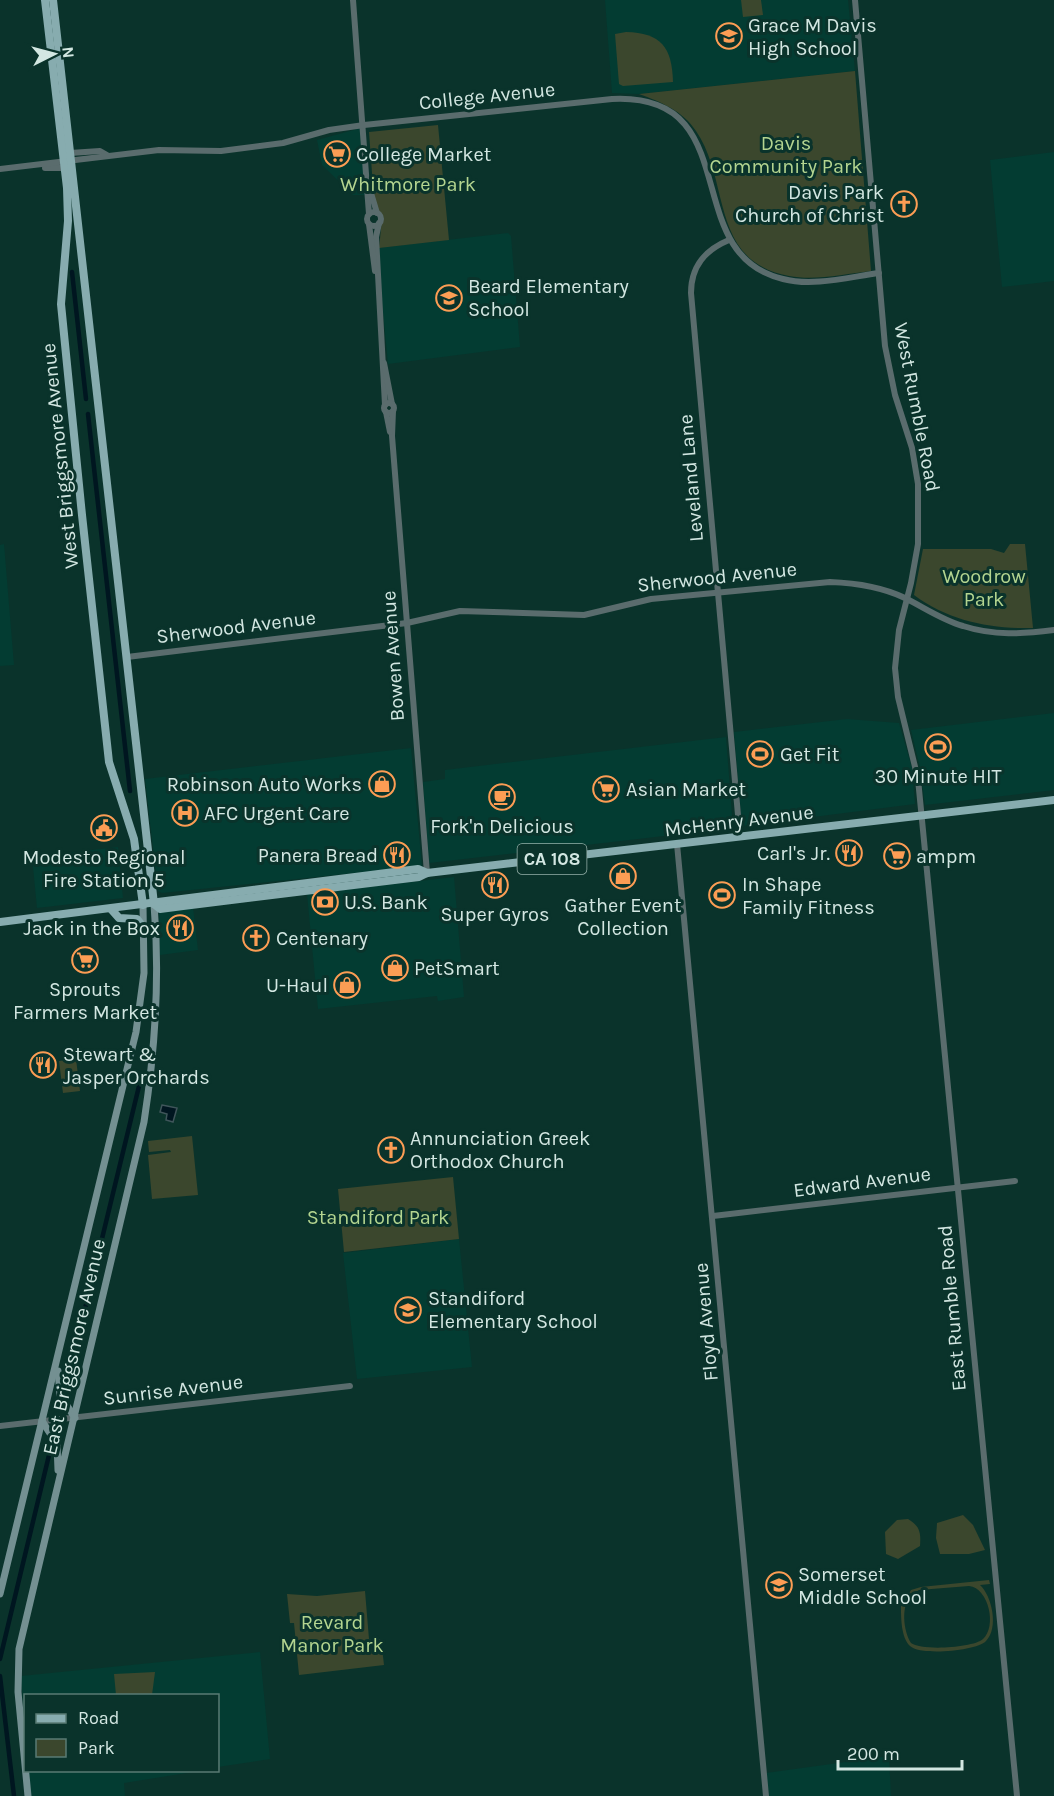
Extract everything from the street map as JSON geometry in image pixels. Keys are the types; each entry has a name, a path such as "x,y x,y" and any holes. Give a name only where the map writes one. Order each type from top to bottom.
{"main road":[{"name":"West Briggsmore Avenue","path":"45,0 127,657 154,904"},
{"name":"West Briggsmore Avenue","path":"53,0 68,214 61,304 80,504 109,762 134,839 143,905"},
{"name":"McHenry Avenue","path":"0,922 154,904 159,900 418,869 427,873 1054,800"},
{"name":"East Briggsmore Avenue","path":"24,1754 18,1692 19,1649 146,1115 156,981 154,904"},
{"name":"East Briggsmore Avenue","path":"0,1594 136,1032 144,973 143,905"},
{"path":"111,909 119,918 137,919 144,928"},
{"path":"60,1348 57,1373 60,1395 75,1418"},
{"path":"42,1421 54,1437 59,1455 54,1484 55,1496"},
{"name":"East Briggsmore Avenue","path":"26,1772 28,1796"}],"street":[{"path":"353,0 369,190 369,224 377,277"},
{"name":"West Rumble Road","path":"855,0 890,374 912,448 918,484 918,544 897,642 896,684 915,762 921,816"},
{"name":"College Avenue","path":"0,169 21,167 26,170 65,161 165,149 221,151 283,144 329,130 364,125 612,99 646,100 678,118 696,139 704,154 729,240 749,262 762,272 783,279 808,281 879,273"},
{"path":"369,190 380,216 376,237 377,277"},
{"path":"369,214 377,213"},
{"path":"369,224 379,223"},
{"name":"Leveland Lane","path":"729,240 705,255 694,272 691,290 740,837"},
{"name":"Bowen Avenue","path":"377,277 427,873"},
{"name":"Sherwood Avenue","path":"127,657 407,623 474,610 593,614 651,599 717,591 845,582 876,587 908,599 947,621 974,629 1011,634 1054,630"},
{"name":"East Rumble Road","path":"921,816 1017,1796"},
{"name":"Floyd Avenue","path":"677,844 766,1796"},
{"name":"Edward Avenue","path":"712,1216 1015,1181"},
{"name":"Sunrise Avenue","path":"0,1426 350,1386"}],"shaded area":[{"name":"Grace M Davis High School","path":"605,0 848,0 855,71 639,94 612,93"},
{"path":"361,128 367,195 353,195 322,165 317,140"},
{"path":"1054,152 1054,281 1002,287 990,160"},
{"name":"Beard Elementary School","path":"508,233 511,236 520,347 388,364 377,248"},
{"path":"4,544 14,665 0,666 0,545"},
{"path":"1054,713 1054,790 925,805 920,768 911,730"},
{"path":"847,719 899,723 912,768 915,804 742,826 734,732"},
{"path":"726,737 733,828 429,863 423,782 445,779 445,770"},
{"path":"411,748 422,866 162,893 158,891 145,779"},
{"path":"118,847 123,898 37,908 32,857"},
{"path":"454,877 464,997 438,1001 437,996 318,1009 307,894"},
{"path":"193,907 198,950 160,955 159,911"},
{"name":"Standiford Elementary School","path":"459,1239 472,1367 357,1379 343,1253"},
{"path":"260,1652 270,1759 219,1767 219,1694 24,1694 24,1720 21,1676"},
{"path":"889,1756 891,1796 769,1796 766,1773"},
{"path":"28,1772 193,1772 124,1783 125,1796 30,1796"}],"green space":[{"path":"741,0 761,0 763,15 743,17"},
{"path":"626,32 648,35 662,44 670,60 673,82 623,86 619,84 615,34"},
{"name":"Davis Community Park","path":"855,71 871,271 809,278 789,276 763,268 746,254 734,237 707,151 696,131 678,113 639,94"},
{"name":"Whitmore Park","path":"438,125 449,240 379,248 382,219 374,200 369,132"},
{"name":"Woodrow Park","path":"1010,544 1025,544 1033,628 1001,627 970,622 941,611 914,595 923,549 991,549 1004,553"},
{"path":"76,1059 80,1091 63,1093 59,1061"},
{"path":"192,1136 198,1195 152,1199 148,1155 171,1152 170,1150 149,1152 148,1141"},
{"name":"Standiford Park","path":"453,1177 459,1239 344,1252 338,1189"},
{"path":"963,1515 973,1525 985,1550 969,1554 940,1554 936,1538 937,1523"},
{"path":"908,1519 919,1530 920,1546 898,1559 886,1554 885,1532 897,1520"},
{"path":"989,1580 990,1584 980,1585 991,1604 993,1620 990,1635 986,1641 961,1650 948,1651 925,1651 910,1646 903,1633 901,1606 911,1590","holes":["969,1586 982,1593 989,1609 990,1626 983,1639 969,1645 947,1647 925,1647 911,1643 906,1632 904,1618 906,1605 911,1595 919,1590"]},
{"name":"Revard Manor Park","path":"365,1591 369,1639 381,1639 384,1665 299,1675 294,1623 290,1623 287,1594 317,1596"},
{"path":"155,1672 152,1694 116,1694 114,1674"}],"water":[{"path":"162,1105 177,1108 173,1122 166,1120 167,1114 160,1112"}],"waterway":[{"path":"72,272 86,399"},
{"path":"88,414 130,791"},
{"path":"66,1387 140,1082"},
{"path":"0,1659 50,1451"},
{"path":"0,1676 14,1796"}],"place":[{"name":"Grace M Davis High School","path":"729,36"},
{"name":"College Market","path":"337,154"},
{"name":"Davis Park Church of Christ","path":"904,204"},
{"name":"Beard Elementary School","path":"449,298"},
{"name":"30 Minute HIT","path":"938,747"},
{"name":"Get Fit","path":"760,754"},
{"name":"Robinson Auto Works","path":"382,784"},
{"name":"Asian Market","path":"606,789"},
{"name":"Fork'n Delicious","path":"502,797"},
{"name":"AFC Urgent Care","path":"185,813"},
{"name":"Modesto Regional Fire Station 5","path":"104,828"},
{"name":"Carl's Jr.","path":"849,853"},
{"name":"Panera Bread","path":"397,855"},
{"name":"ampm","path":"897,856"},
{"name":"Gather Event Collection","path":"623,876"},
{"name":"Super Gyros","path":"495,885"},
{"name":"In Shape Family Fitness","path":"722,895"},
{"name":"U.S. Bank","path":"325,902"},
{"name":"Jack in the Box","path":"180,928"},
{"name":"Centenary","path":"256,938"},
{"name":"Sprouts Farmers Market","path":"85,960"},
{"name":"PetSmart","path":"395,968"},
{"name":"U-Haul","path":"347,985"},
{"name":"Stewart & Jasper Orchards","path":"43,1065"},
{"name":"Annunciation Greek Orthodox Church","path":"391,1150"},
{"name":"Standiford Elementary School","path":"408,1310"},
{"name":"Somerset Middle School","path":"779,1585"}]}
